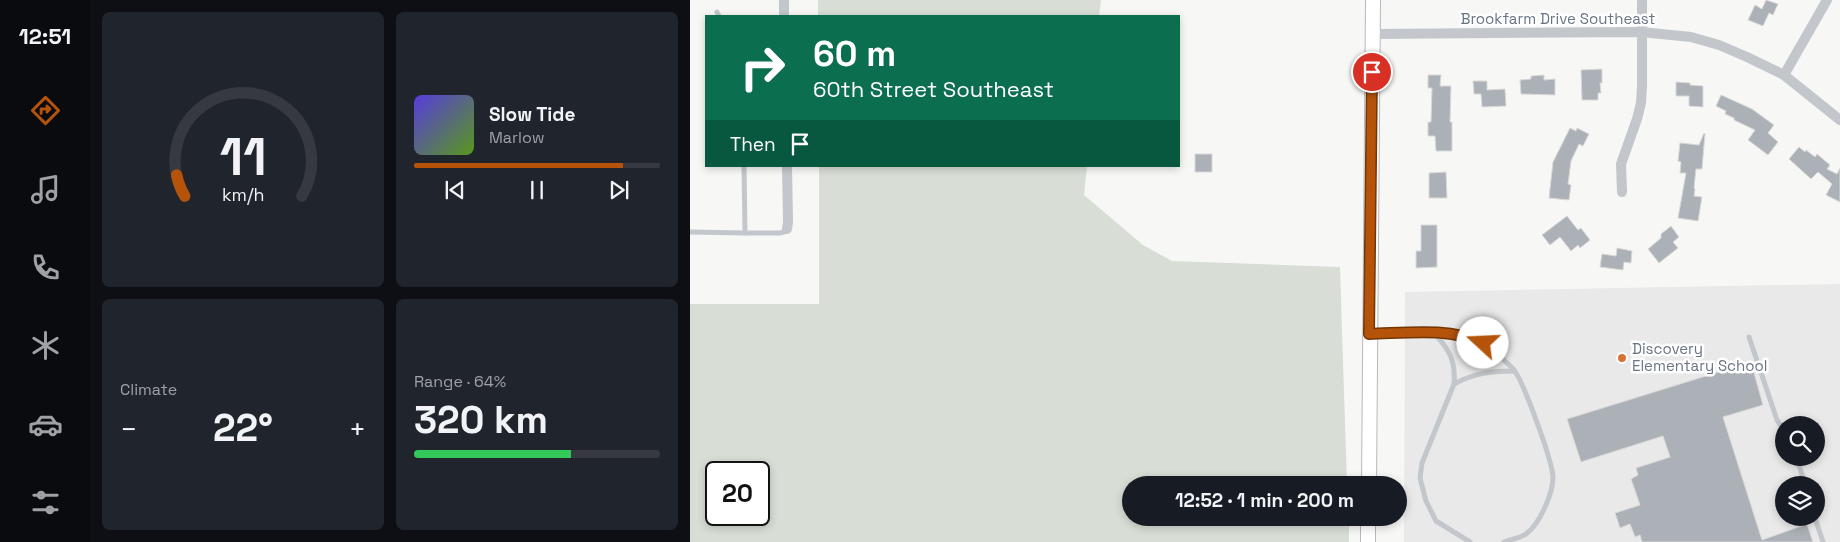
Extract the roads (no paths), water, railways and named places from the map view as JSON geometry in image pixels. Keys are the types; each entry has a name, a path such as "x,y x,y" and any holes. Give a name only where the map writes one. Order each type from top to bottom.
{"main road":[{"path":"1369,476 1373,0"},
{"path":"1368,526 1368,542"}],"street":[{"path":"784,0 784,15"},
{"path":"1622,192 1621,164 1641,103 1642,0"},
{"path":"1784,75 1827,0"},
{"name":"Brookfarm Drive Southeast","path":"1373,34 1641,32 1692,37 1719,46 1784,75 1840,120"},
{"path":"787,167 787,229"}],"lane":[{"path":"744,167 745,234"},
{"path":"690,232 780,233 787,229"},
{"path":"1434,333 1446,346 1456,371 1454,384 1422,463 1420,478 1426,501 1436,520 1470,542"},
{"path":"1369,334 1453,333 1471,337 1483,343 1514,371 1533,409 1553,477 1547,502 1535,525 1525,534 1504,542"},
{"path":"1749,338 1776,416"},
{"path":"1454,384 1467,377 1489,371 1514,371"},
{"path":"1818,526 1823,542"}],"place":[{"name":"Discovery Elementary School","path":"1622,358"}]}
